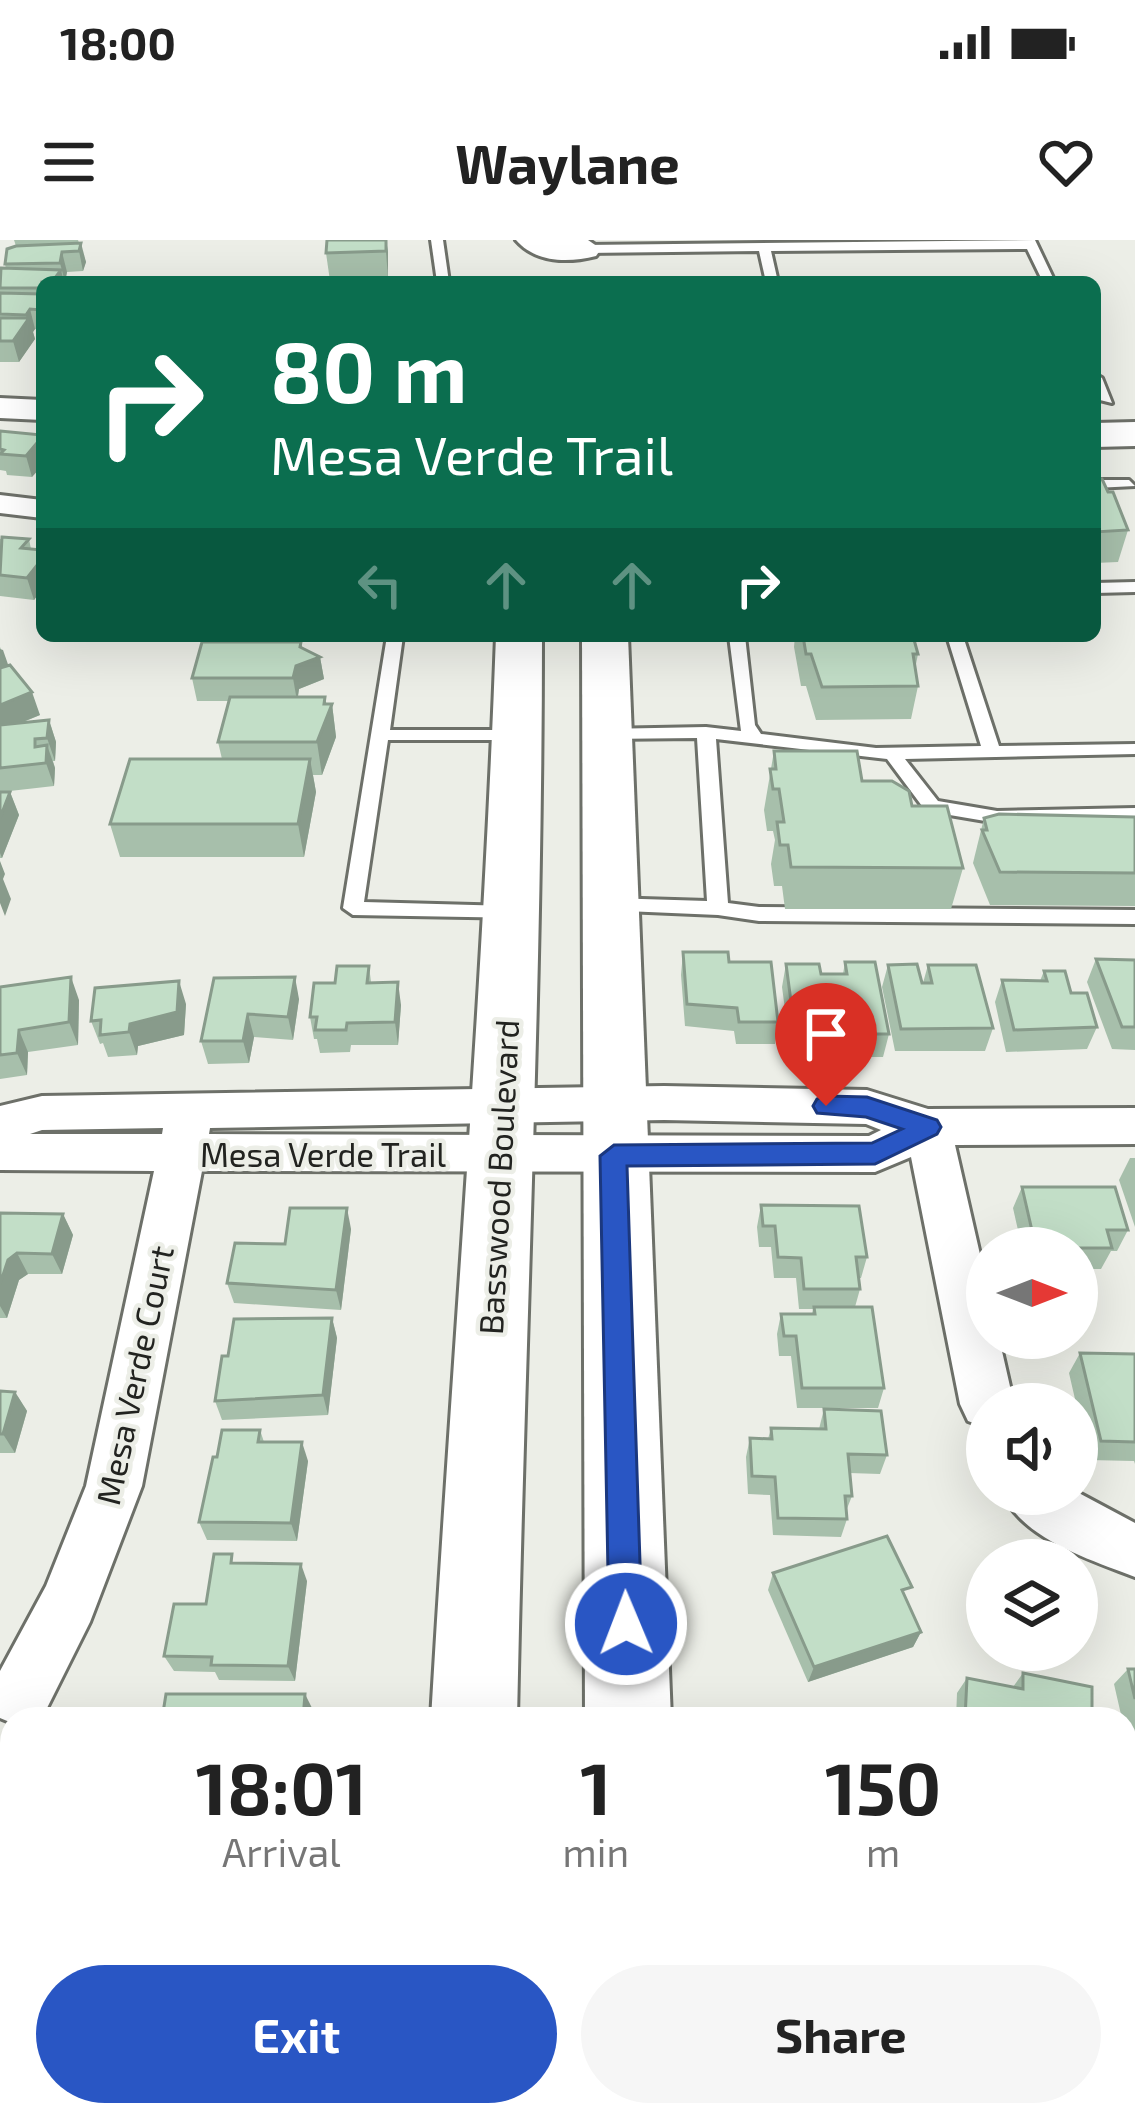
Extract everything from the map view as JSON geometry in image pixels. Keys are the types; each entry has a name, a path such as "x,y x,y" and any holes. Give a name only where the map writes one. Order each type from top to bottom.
{"main road":[{"path":"517,240 525,276"},
{"path":"532,240 536,246 586,257"},
{"name":"Basswood Boulevard","path":"475,1707 514,914 519,642"},
{"path":"605,642 628,1707"},
{"path":"520,735 604,734"}],"street":[{"path":"0,382 36,380"},
{"path":"0,408 36,410"},
{"path":"0,504 36,507"},
{"name":"Mesa Verde Trail","path":"0,1124 42,1113 186,1132"},
{"name":"Mesa Verde Trail","path":"0,1152 186,1132 613,1130 875,1154 928,1127 1135,1126"},
{"path":"928,1127 983,1383"},
{"name":"Mesa Verde Court","path":"20,1696 69,1602 114,1486 186,1132"},
{"path":"1064,1515 1092,1533 1135,1550"}],"lane":[{"path":"437,240 441,276"},
{"path":"586,257 676,243 1030,243 1046,276"},
{"path":"764,245 771,276"},
{"path":"1101,484 1133,485"},
{"path":"1101,588 1135,587"},
{"path":"394,642 353,908 514,914"},
{"path":"738,642 746,726 753,736"},
{"path":"957,642 991,750"},
{"path":"706,732 718,908"},
{"path":"604,734 706,732 892,754 1135,749"},
{"path":"380,736 520,735"},
{"path":"892,754 932,806 952,811 998,817 1135,814"},
{"path":"608,905 782,915 1135,917"}],"building":[{"path":"327,240 386,240 386,251 326,253"},
{"path":"81,243 79,251 62,252 60,263 5,264 7,249 16,246"},
{"path":"1,268 61,270 56,276 36,276 36,288 0,288"},
{"path":"0,293 36,294 36,310 26,315 0,314"},
{"path":"0,318 29,318 13,341 0,341"},
{"path":"0,431 36,434 36,444 26,456 0,454 4,450 0,449"},
{"path":"1101,479 1108,492 1113,492 1128,530 1101,532"},
{"path":"2,537 29,539 21,548 36,549 36,567 27,578 0,575"},
{"path":"202,642 301,642 300,647 320,657 296,666 293,678 192,678"},
{"path":"804,642 915,642 918,686 822,687 811,654 806,654"},
{"path":"10,665 32,692 0,705 0,668"},
{"path":"230,697 325,697 324,704 332,704 317,742 218,742"},
{"path":"49,720 47,738 35,739 35,747 47,745 46,763 0,768 0,725"},
{"path":"774,751 857,751 862,781 892,781 909,791 912,806 947,806 963,868 791,867 788,845 780,845 777,822 784,822 770,769 776,769"},
{"path":"130,759 310,759 298,824 110,824"},
{"path":"0,792 10,792 0,818"},
{"path":"999,814 1135,817 1135,873 1000,872 982,830 987,830 984,818"},
{"path":"683,952 728,952 729,962 771,962 778,1022 739,1022 737,1008 687,1004"},
{"path":"1096,959 1135,960 1135,1027 1122,1027"},
{"path":"845,962 875,962 889,1034 849,1034 847,1017 832,1017 833,1024 794,1024 786,964 819,964 821,974 847,974"},
{"path":"917,964 922,983 932,983 928,965 976,965 993,1028 901,1029 888,965"},
{"path":"337,966 369,966 367,983 398,982 395,1022 347,1023 346,1030 315,1030 317,1017 310,1017 314,983 335,983"},
{"path":"1044,971 1065,971 1071,993 1087,993 1097,1027 1014,1030 1002,980 1047,981"},
{"path":"71,977 69,1022 19,1030 17,1053 0,1055 0,987"},
{"path":"295,977 288,1017 248,1014 243,1041 201,1041 214,978"},
{"path":"179,981 177,1012 130,1024 129,1032 100,1035 101,1020 91,1021 95,988"},
{"path":"1022,1187 1115,1187 1128,1230 1107,1230 1112,1248 1098,1248 1098,1227 1031,1227"},
{"path":"761,1205 859,1206 867,1257 856,1257 860,1289 804,1289 801,1258 778,1257 775,1226 763,1226"},
{"path":"290,1208 347,1208 336,1290 227,1283 235,1243 285,1244"},
{"path":"0,1213 63,1214 52,1254 17,1253 8,1260 0,1284"},
{"path":"814,1307 872,1307 884,1388 802,1388 796,1336 784,1336 781,1314 815,1314"},
{"path":"332,1318 323,1395 215,1401 234,1319"},
{"path":"1098,1353 1135,1354 1135,1442 1101,1441 1098,1383 1087,1383 1081,1359 1098,1359"},
{"path":"0,1391 15,1392 3,1434 0,1434"},
{"path":"824,1409 881,1411 887,1455 848,1454 852,1496 845,1496 847,1519 778,1518 775,1477 752,1476 750,1438 772,1439 771,1428 826,1429"},
{"path":"222,1430 260,1430 258,1442 302,1442 291,1523 199,1522"},
{"path":"887,1536 912,1587 902,1590 921,1632 814,1667 773,1573"},
{"path":"214,1554 232,1554 231,1563 301,1564 288,1666 211,1665 212,1657 164,1656 174,1604 206,1604"},
{"path":"1128,1669 1135,1669 1135,1699"},
{"path":"1023,1673 1092,1687 1092,1707 966,1707 967,1678 1023,1689"},
{"path":"166,1694 305,1694 304,1707 164,1707"}],"route":[{"path":"626,1624 614,1156 875,1154 928,1127 867,1107 826,1106"}]}
